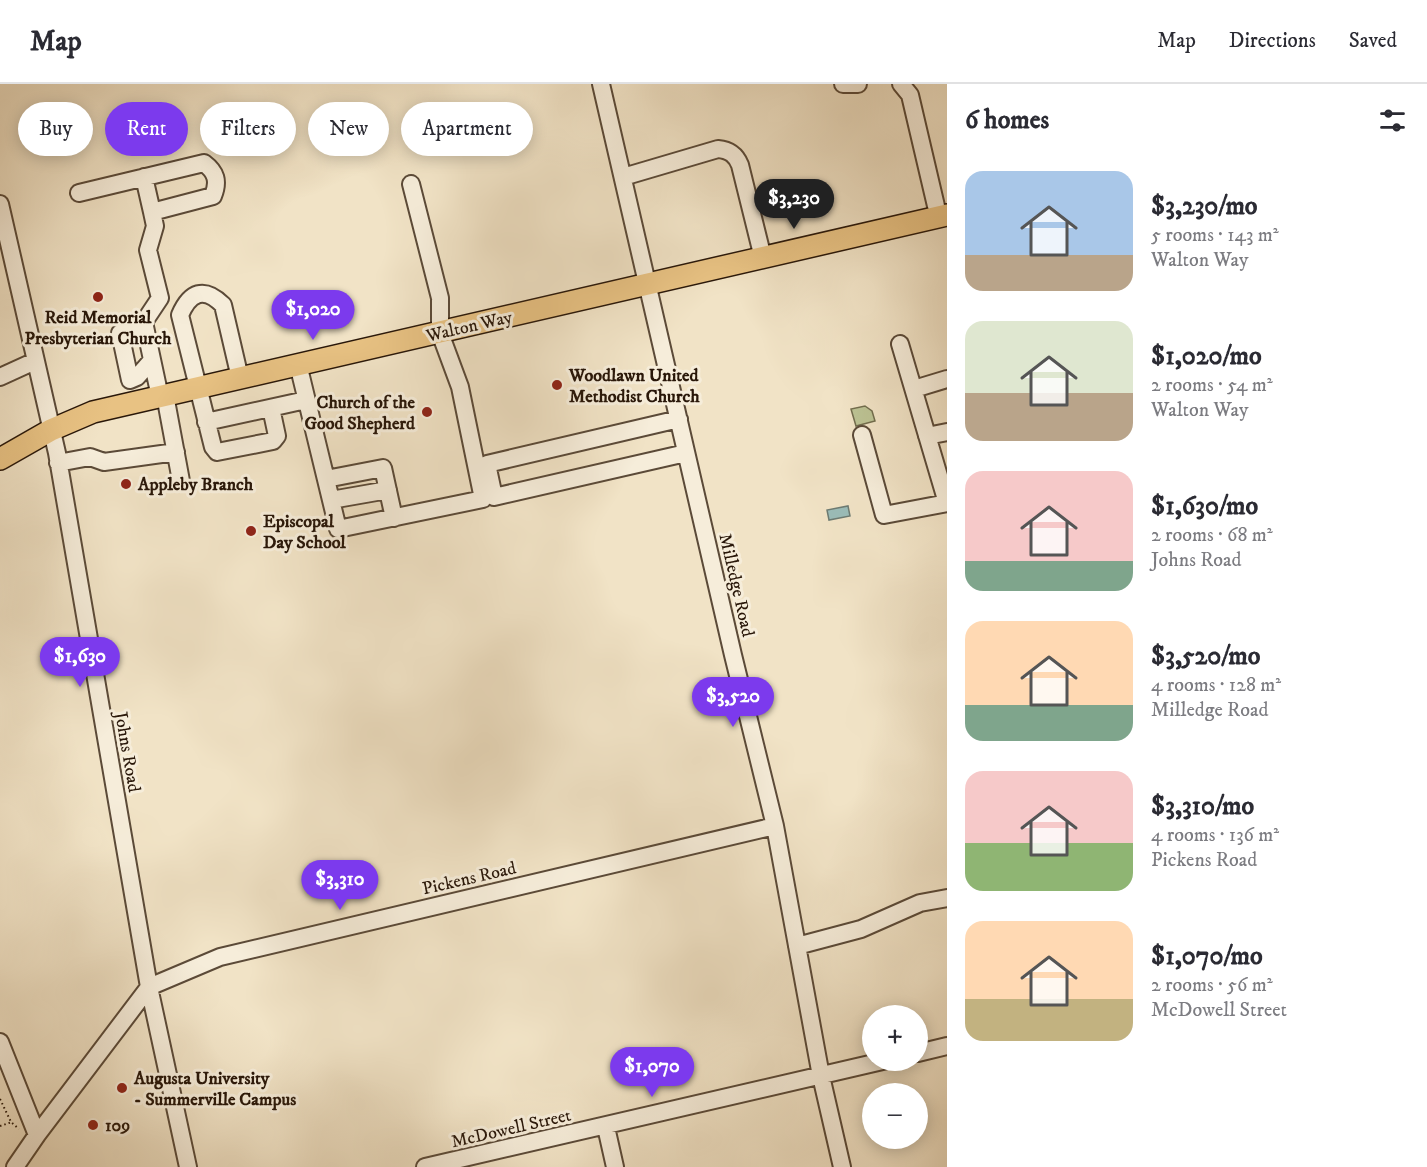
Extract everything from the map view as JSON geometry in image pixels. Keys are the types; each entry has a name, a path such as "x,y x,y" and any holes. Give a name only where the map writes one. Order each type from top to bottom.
{"main road":[{"name":"Walton Way","path":"0,459 51,430 93,412 763,258 938,209"}],"street":[{"name":"Milledge Road","path":"602,84 686,453 775,825 821,1076 842,1167"},
{"path":"843,84 858,84"},
{"path":"901,84 910,95 938,209"},
{"path":"624,177 718,149 732,153 740,165 763,258"},
{"path":"78,193 204,163 213,170 217,186 213,196 152,212"},
{"path":"144,177 155,225 148,250 160,298 144,322 181,480"},
{"path":"411,184 440,298 440,333 460,387 488,498"},
{"name":"Johns Road","path":"0,204 58,463 149,987 188,1167"},
{"path":"240,378 223,305 215,297 205,293 195,295 186,302 180,315 213,447 217,452 273,441 277,436 271,408"},
{"path":"145,327 120,333 130,380 137,377 152,360"},
{"path":"862,435 884,514 947,503 900,344"},
{"path":"0,377 35,361"},
{"path":"298,364 338,529 686,453"},
{"path":"914,389 947,380"},
{"path":"206,422 306,400"},
{"path":"488,498 487,464 679,419"},
{"path":"927,436 947,432"},
{"path":"58,463 90,457 104,462 176,452"},
{"path":"326,479 383,468 394,518"},
{"path":"331,500 388,490"},
{"name":"Pickens Road","path":"15,1167 29,1134 149,987 220,957 775,825"},
{"path":"797,946 861,929 920,903 947,898"},
{"path":"0,1042 29,1134"},
{"path":"928,1051 947,1046"},
{"name":"McDowell Street","path":"425,1167 862,1066"},
{"path":"606,1126 615,1167"}],"path":[{"path":"0,1099 12,1122 29,1134"},
{"path":"0,1126 12,1122"}],"green space":[{"path":"865,406 872,411 875,421 856,426 851,409"}],"water":[{"path":"848,506 850,516 829,520 827,510"}],"place":[{"name":"Reid Memorial Presbyterian Church","path":"98,297"},
{"name":"Woodlawn United Methodist Church","path":"557,385"},
{"name":"Church of the Good Shepherd","path":"427,412"},
{"name":"Appleby Branch","path":"126,484"},
{"name":"Episcopal Day School","path":"251,531"},
{"name":"Augusta University - Summerville Campus","path":"122,1088"},
{"name":"109","path":"93,1125"}]}
